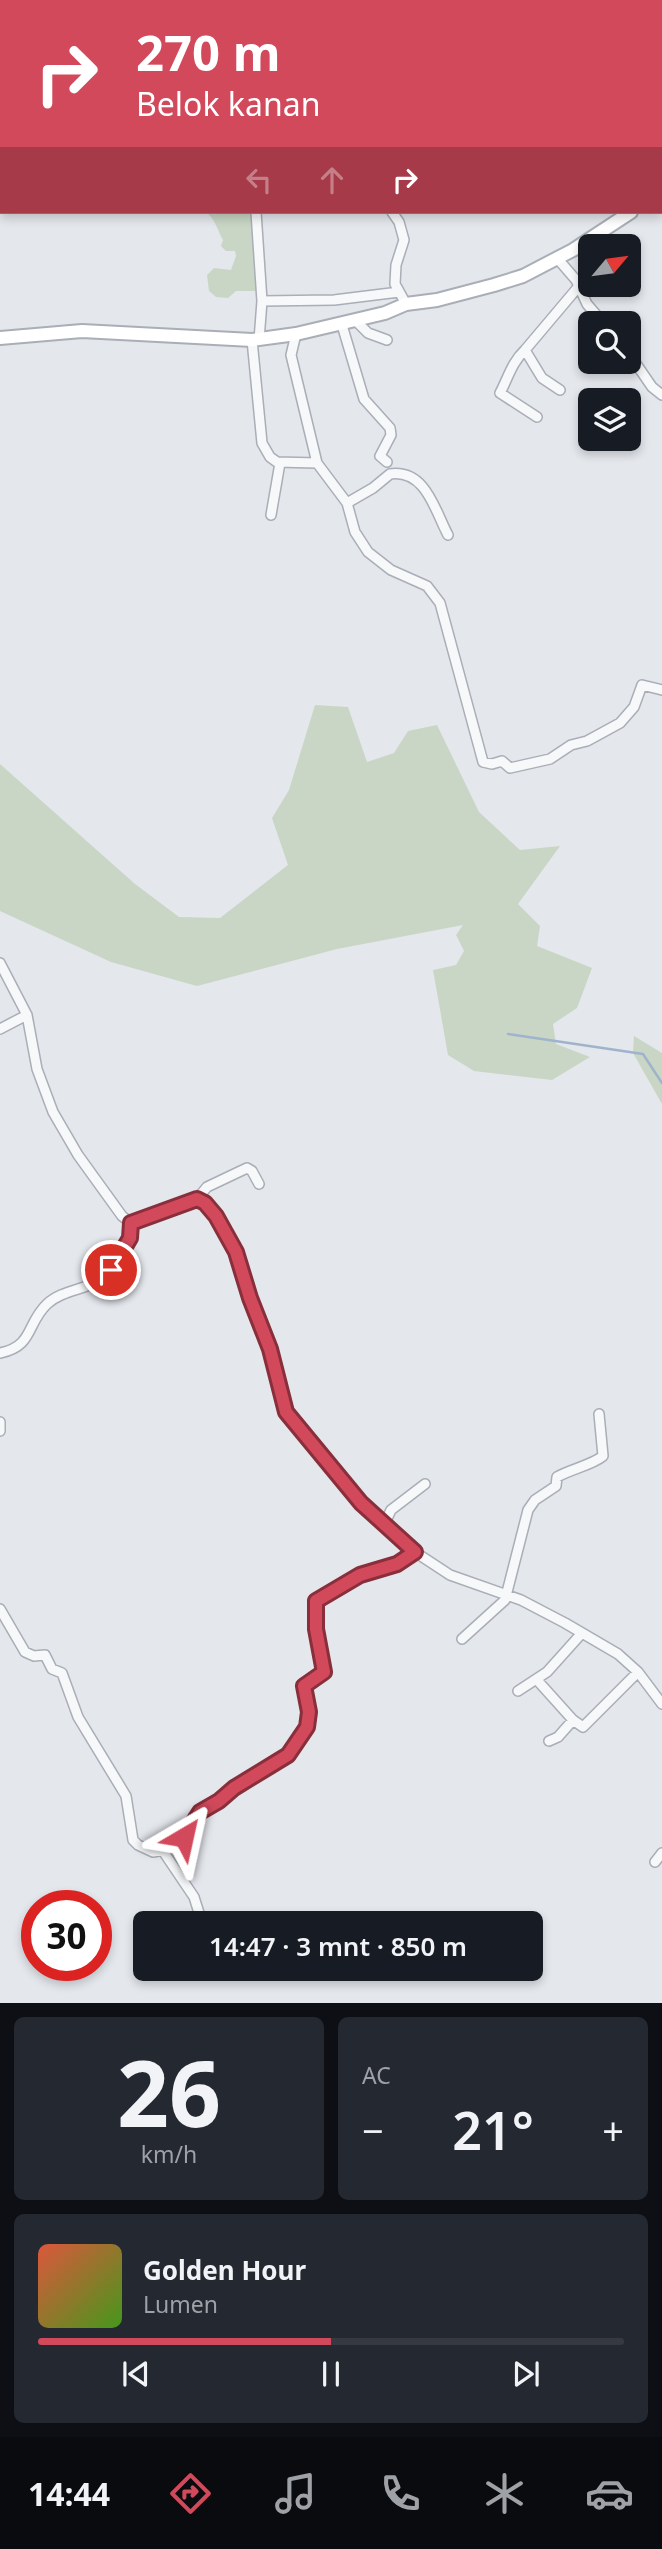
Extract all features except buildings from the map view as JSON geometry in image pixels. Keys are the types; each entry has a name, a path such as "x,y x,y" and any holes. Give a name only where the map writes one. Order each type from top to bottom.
{"main road":[{"path":"0,338 82,331 256,340 342,325 406,304 437,299 523,276 602,233 628,214"}],"street":[{"path":"256,214 262,301 256,340 262,443 270,457 280,463 317,463"},
{"path":"393,214 403,236 396,265 395,284 406,304"},
{"path":"557,258 578,285"},
{"path":"537,417 500,393 508,380 513,362 578,287"},
{"path":"262,301 334,300 399,292"},
{"path":"356,321 368,333 387,340"},
{"path":"342,325 364,399 390,428 390,438 381,453 381,457 387,462"},
{"path":"296,334 291,355 317,463 347,503 355,532 368,552 391,570 426,586 440,603 483,762 492,764 502,761 510,768 550,759 623,720 634,707 642,685 662,691"},
{"path":"525,350 542,378 560,390"},
{"path":"641,370 654,389 662,395"},
{"path":"271,515 280,463"},
{"path":"347,503 373,488 390,474 410,477 424,486 448,535"},
{"path":"0,963 27,1015 37,1069 53,1112 78,1155 122,1216 131,1223"},
{"path":"0,1029 27,1015"},
{"path":"131,1223 197,1199 207,1187 247,1167 259,1184"},
{"path":"197,1199 205,1203 216,1216 236,1252 270,1349 286,1412 351,1492 415,1552 450,1575 507,1594 618,1654 638,1672 662,1704"},
{"path":"0,1353 14,1350 24,1342 40,1312 51,1301 97,1282 108,1274 130,1238 131,1223"},
{"path":"462,1639 501,1605 507,1594 531,1504 556,1486 557,1478 603,1456 599,1414"},
{"path":"0,1422 0,1431"},
{"path":"384,1525 391,1510 425,1484"},
{"path":"0,1609 24,1652 34,1656 45,1655 53,1670 62,1673 78,1717 126,1796 130,1832 135,1842 149,1851 163,1851 186,1836 200,1812 285,1758 305,1732 309,1712 304,1686 324,1672 316,1629 316,1601 360,1575 397,1564 415,1552"},
{"path":"518,1691 537,1680 556,1663 582,1633"},
{"path":"537,1680 573,1720 584,1727 638,1672"},
{"path":"550,1741 559,1736 573,1720"},
{"path":"163,1851 194,1897 198,1911"},
{"path":"655,1862 662,1853"}],"green space":[{"path":"208,214 253,214 259,291 236,291 228,298 216,297 209,291 207,275 214,268 231,270 236,256 235,251 226,251 221,246 223,240 214,220"},
{"path":"315,705 348,707 367,762 394,753 408,731 437,725 479,812 520,850 560,846 518,904 540,926 537,946 592,968 577,1008 553,1024 556,1044 590,1057 552,1080 474,1071 448,1055 433,970 456,965 464,951 456,935 463,925 337,949 197,986 111,962 0,911 0,764 135,884 179,917 220,918 288,865 272,818 289,790"},
{"path":"634,1036 662,1053 662,1104 633,1053"}],"waterway":[{"path":"508,1034 643,1054 662,1083"}],"route":[{"path":"111,1270 130,1238 131,1223 197,1199 208,1205 226,1231 236,1252 243,1279 270,1349 286,1412 371,1514 415,1552 397,1564 360,1575 316,1601 317,1643 324,1672 304,1685 309,1712 305,1732 285,1758 268,1766 200,1812 184,1837"}]}
